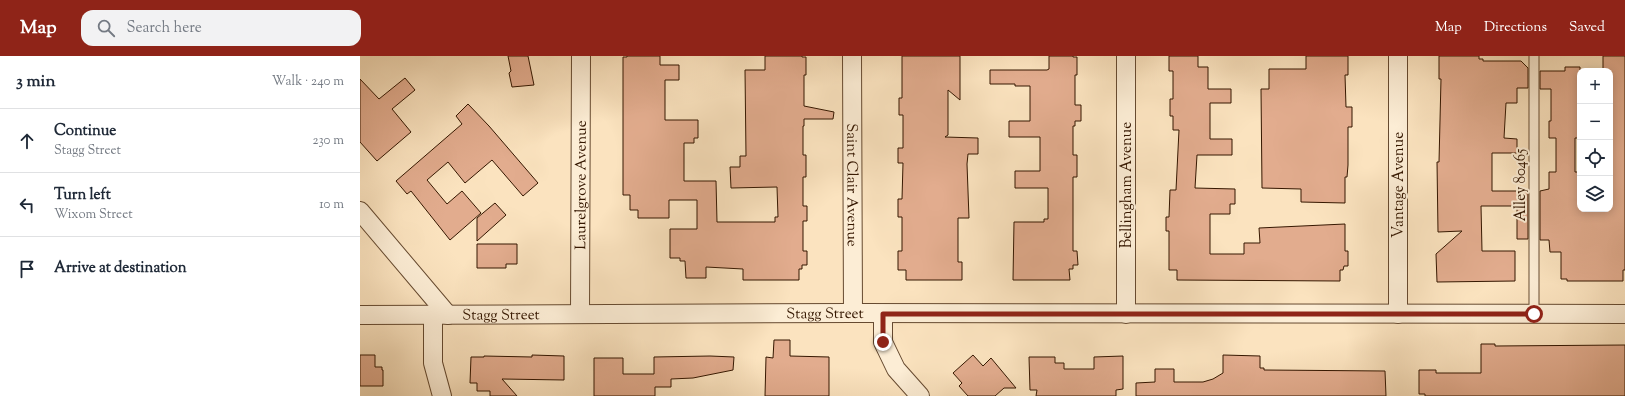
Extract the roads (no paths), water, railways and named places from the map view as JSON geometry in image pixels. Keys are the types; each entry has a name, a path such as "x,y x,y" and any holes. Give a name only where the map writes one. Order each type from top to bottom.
{"street":[{"name":"Laurelgrove Avenue","path":"580,314 581,56"},
{"name":"Saint Clair Avenue","path":"852,56 853,313"},
{"name":"Bellingham Avenue","path":"1126,56 1126,314"},
{"name":"Vantage Avenue","path":"1398,56 1398,314"},
{"path":"360,211 440,315 433,363 442,396"},
{"name":"Stagg Street","path":"360,315 853,313 1625,314"},
{"path":"883,314 883,342 896,369 920,396"}],"lane":[{"name":"Alley 80465","path":"1534,56 1534,314"}]}
